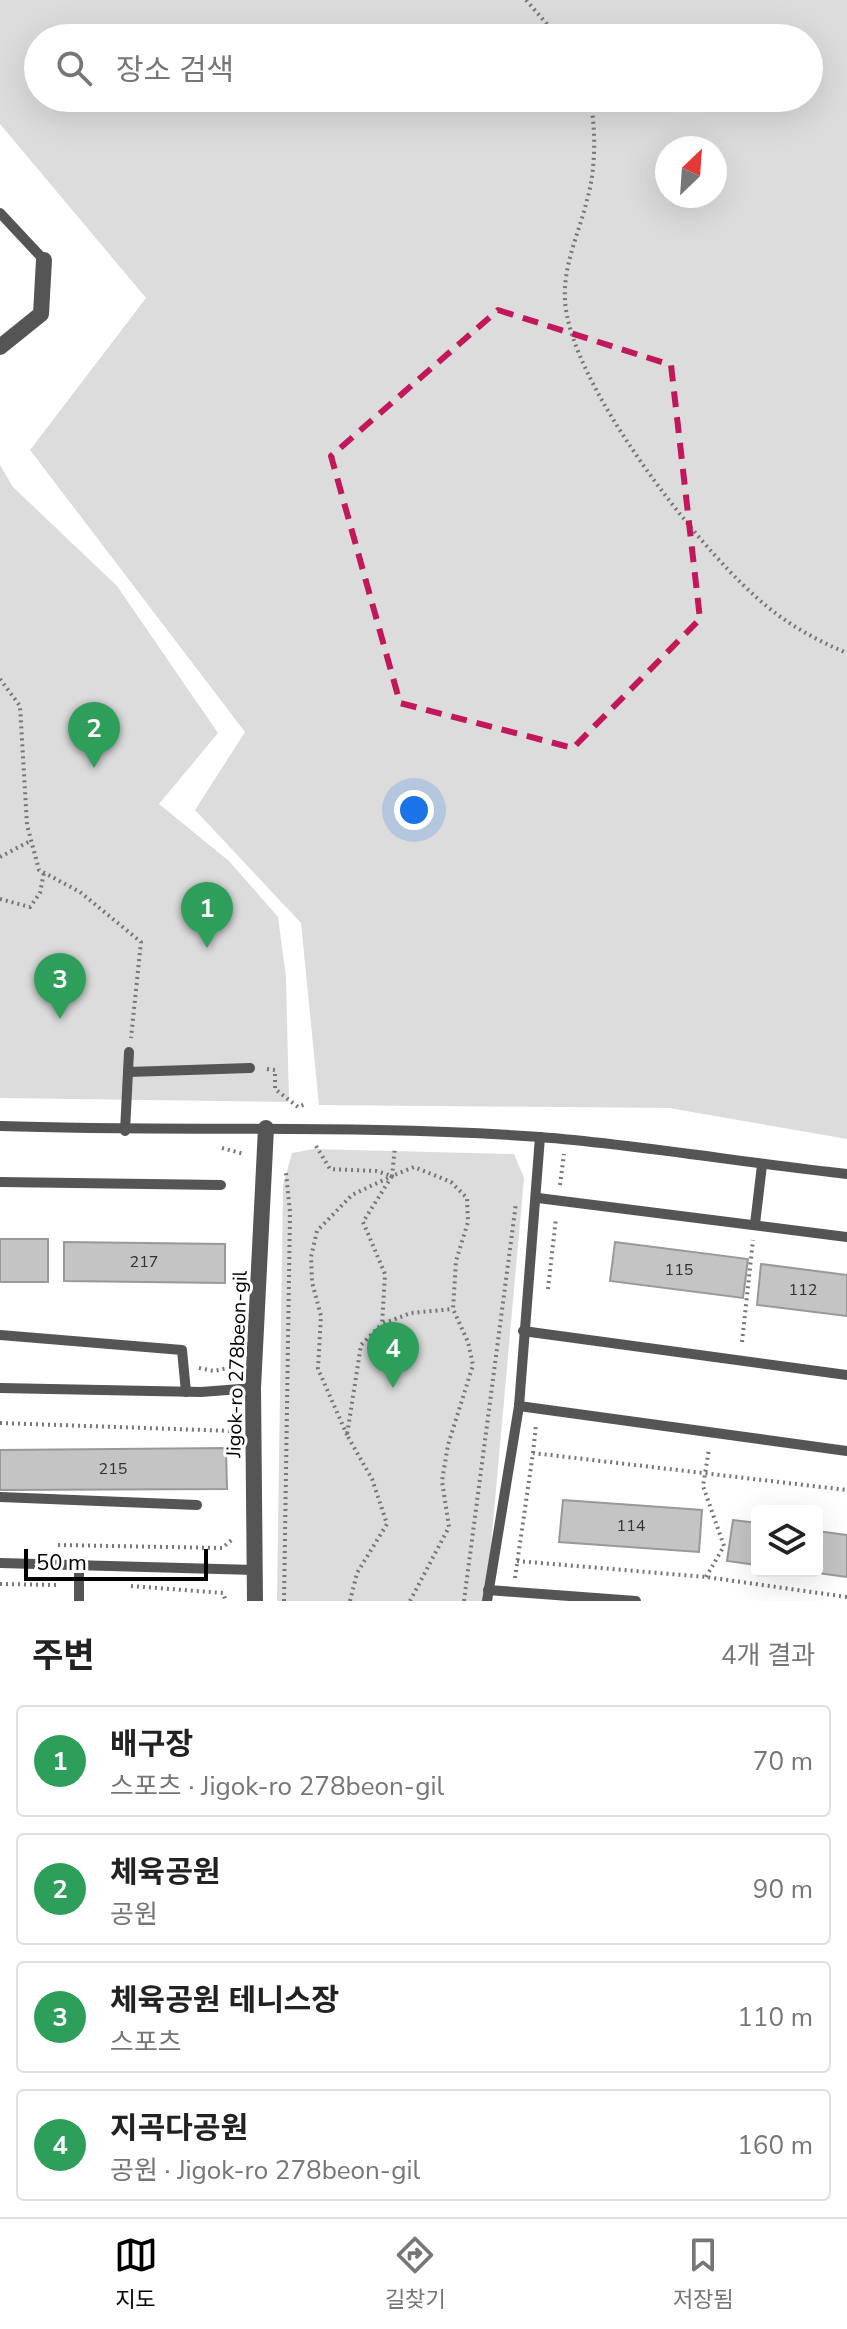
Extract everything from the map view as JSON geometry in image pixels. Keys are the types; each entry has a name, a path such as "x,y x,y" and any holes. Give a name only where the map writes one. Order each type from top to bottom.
{"street":[{"path":"0,347 41,314 44,260"},
{"name":"Jigok-ro 278beon-gil","path":"255,1601 253,1388 266,1128"}],"lane":[{"path":"0,213 44,260"},
{"path":"125,1131 129,1052"},
{"path":"128,1072 250,1068"},
{"path":"0,1126 125,1131 266,1128 540,1137 847,1174"},
{"path":"540,1137 538,1198 523,1331 519,1406 487,1596 636,1601"},
{"path":"755,1224 762,1165"},
{"path":"0,1182 221,1185"},
{"path":"538,1198 847,1237"},
{"path":"523,1331 847,1375"},
{"path":"0,1335 182,1350 186,1392"},
{"path":"0,1388 186,1392 253,1388"},
{"path":"519,1406 847,1451"},
{"path":"0,1497 197,1505"},
{"path":"0,1563 255,1570"},
{"path":"79,1567 79,1601"}],"path":[{"path":"526,0 547,24"},
{"path":"591,112 594,145 591,186 565,280 566,314 579,359 604,406 641,460 741,583 783,620 847,653"},
{"path":"0,679 20,706 27,825 39,870 80,892 141,942 129,1052"},
{"path":"0,857 32,840"},
{"path":"0,899 30,907 40,893 44,872"},
{"path":"250,1068 275,1070 275,1089 298,1107 306,1104"},
{"path":"307,1144 328,1144"},
{"path":"314,1144 330,1169 376,1171 392,1176"},
{"path":"381,1145 410,1145"},
{"path":"382,1324 385,1274 363,1222 392,1176 395,1145"},
{"path":"350,1601 357,1573 387,1524 372,1479 347,1435 318,1369 321,1316 311,1257 317,1231 352,1195 414,1167 451,1182 467,1198 468,1222 456,1261 453,1309 468,1342 473,1365 448,1445 442,1481 449,1527 410,1601"},
{"path":"284,1601 290,1212 286,1172"},
{"path":"464,1601 492,1400 511,1219 518,1191"},
{"path":"740,1361 755,1224"},
{"path":"347,1435 361,1345 382,1324 411,1313 453,1309"},
{"path":"197,1367 231,1369"},
{"path":"0,1423 235,1431"},
{"path":"706,1577 724,1546 703,1486 712,1433"},
{"path":"847,1490 533,1453 517,1561 706,1577 847,1597"},
{"path":"48,1545 222,1548"},
{"path":"0,1584 56,1585"},
{"path":"120,1586 223,1593 226,1601"}],"highlighted area":[{"path":"498,310 671,365 700,619 573,748 400,703 331,456"}],"shaded area":[{"path":"0,0 847,0 847,1139 669,1108 319,1105 301,923 195,810 245,732 30,450 146,298 0,124"},
{"path":"0,465 13,487 117,586 218,733 159,804 229,861 278,917 286,977 289,1102 0,1098"},
{"path":"314,1149 514,1154 524,1178 486,1601 277,1601 283,1185 292,1153"}],"building":[{"path":"0,1239 48,1239 48,1282 0,1282"},
{"path":"64,1242 225,1244 225,1283 64,1281"},
{"path":"615,1242 748,1259 743,1298 610,1281"},
{"path":"761,1264 847,1275 847,1316 757,1305"},
{"path":"226,1448 227,1489 0,1490 0,1450"},
{"path":"563,1500 702,1510 699,1552 559,1542"},
{"path":"733,1520 751,1522 751,1564 727,1561"},
{"path":"823,1532 847,1535 847,1577 823,1574"}],"place":[{"name":"체육공원","path":"94,768"},
{"name":"배구장","path":"207,948"},
{"name":"체육공원 테니스장","path":"60,1019"},
{"name":"지곡다공원","path":"393,1388"}]}
